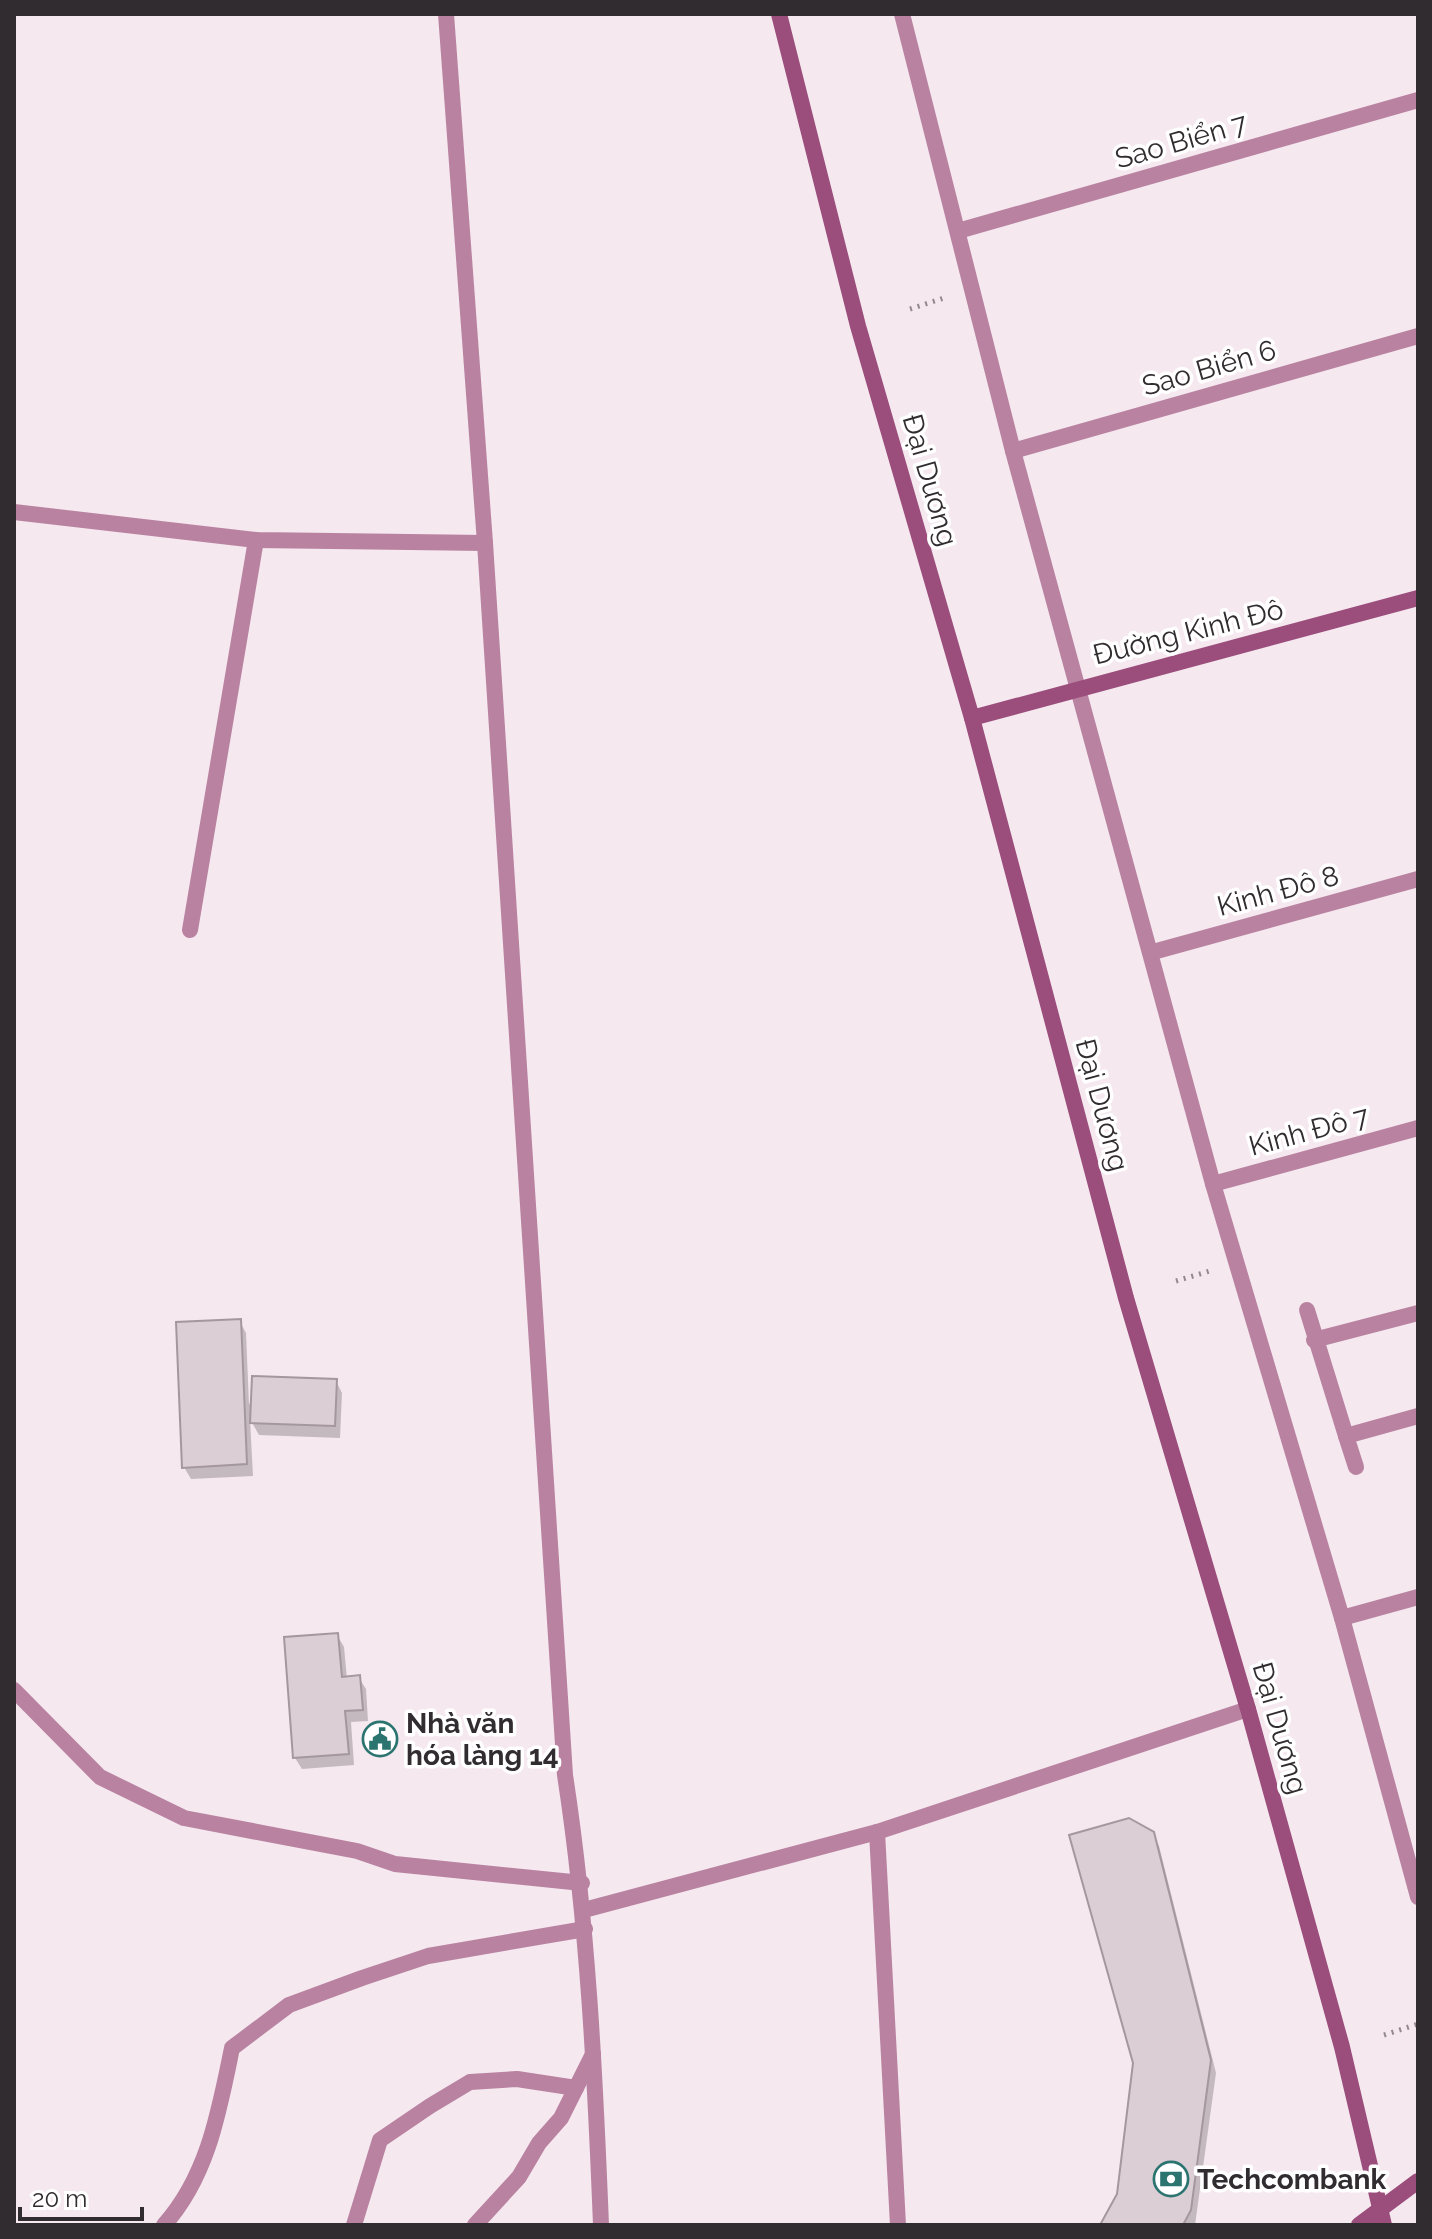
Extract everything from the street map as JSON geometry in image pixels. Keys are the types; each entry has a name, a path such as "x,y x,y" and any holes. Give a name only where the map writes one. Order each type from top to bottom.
{"street":[{"path":"446,14 485,543 565,1775 582,1883 595,2051 601,2225"},
{"name":"Đại Dương","path":"779,14 858,326 972,718 1126,1298 1248,1709 1342,2047 1384,2225"},
{"path":"902,14 1013,451 1153,952 1213,1184 1413,1853 1418,1897"},
{"name":"Sao Biển 7","path":"958,231 1418,100"},
{"name":"Sao Biển 6","path":"1013,451 1418,336"},
{"path":"14,512 256,540 485,543"},
{"path":"190,930 256,540"},
{"name":"Đường Kinh Đô","path":"972,718 1080,686 1191,661 1418,598"},
{"name":"Kinh Đô 8","path":"1153,952 1418,879"},
{"name":"Kinh Đô 7","path":"1213,1184 1418,1128"},
{"path":"1307,1310 1356,1467"},
{"path":"1314,1340 1418,1313"},
{"path":"1346,1436 1418,1416"},
{"path":"1342,1618 1418,1597"},
{"path":"14,1690 100,1777 184,1818 357,1851 395,1864 582,1883"},
{"path":"584,1910 877,1832 1248,1709"},
{"path":"877,1832 898,2225"},
{"path":"164,2225 180,2208 206,2156 232,2048 289,2005 428,1956 585,1929"},
{"path":"475,2225 519,2177 539,2143 561,2118 595,2051"},
{"path":"354,2225 380,2140 430,2106 470,2082 517,2079 576,2088"},
{"path":"1359,2225 1418,2181"}],"path":[{"path":"910,309 949,296"},
{"path":"1176,1281 1211,1271"},
{"path":"1384,2035 1418,2024"}],"building":[{"path":"241,1319 247,1464 182,1468 176,1322"},
{"path":"252,1376 337,1379 335,1426 250,1423"},
{"path":"338,1633 342,1677 360,1675 363,1710 345,1711 349,1754 293,1758 284,1637"},
{"path":"1129,1818 1154,1832 1211,2060 1191,2210 1183,2225 1100,2225 1117,2194 1133,2063 1069,1835"}],"place":[{"name":"Nhà văn hóa làng 14","path":"380,1739"},
{"name":"Techcombank","path":"1171,2179"}]}
